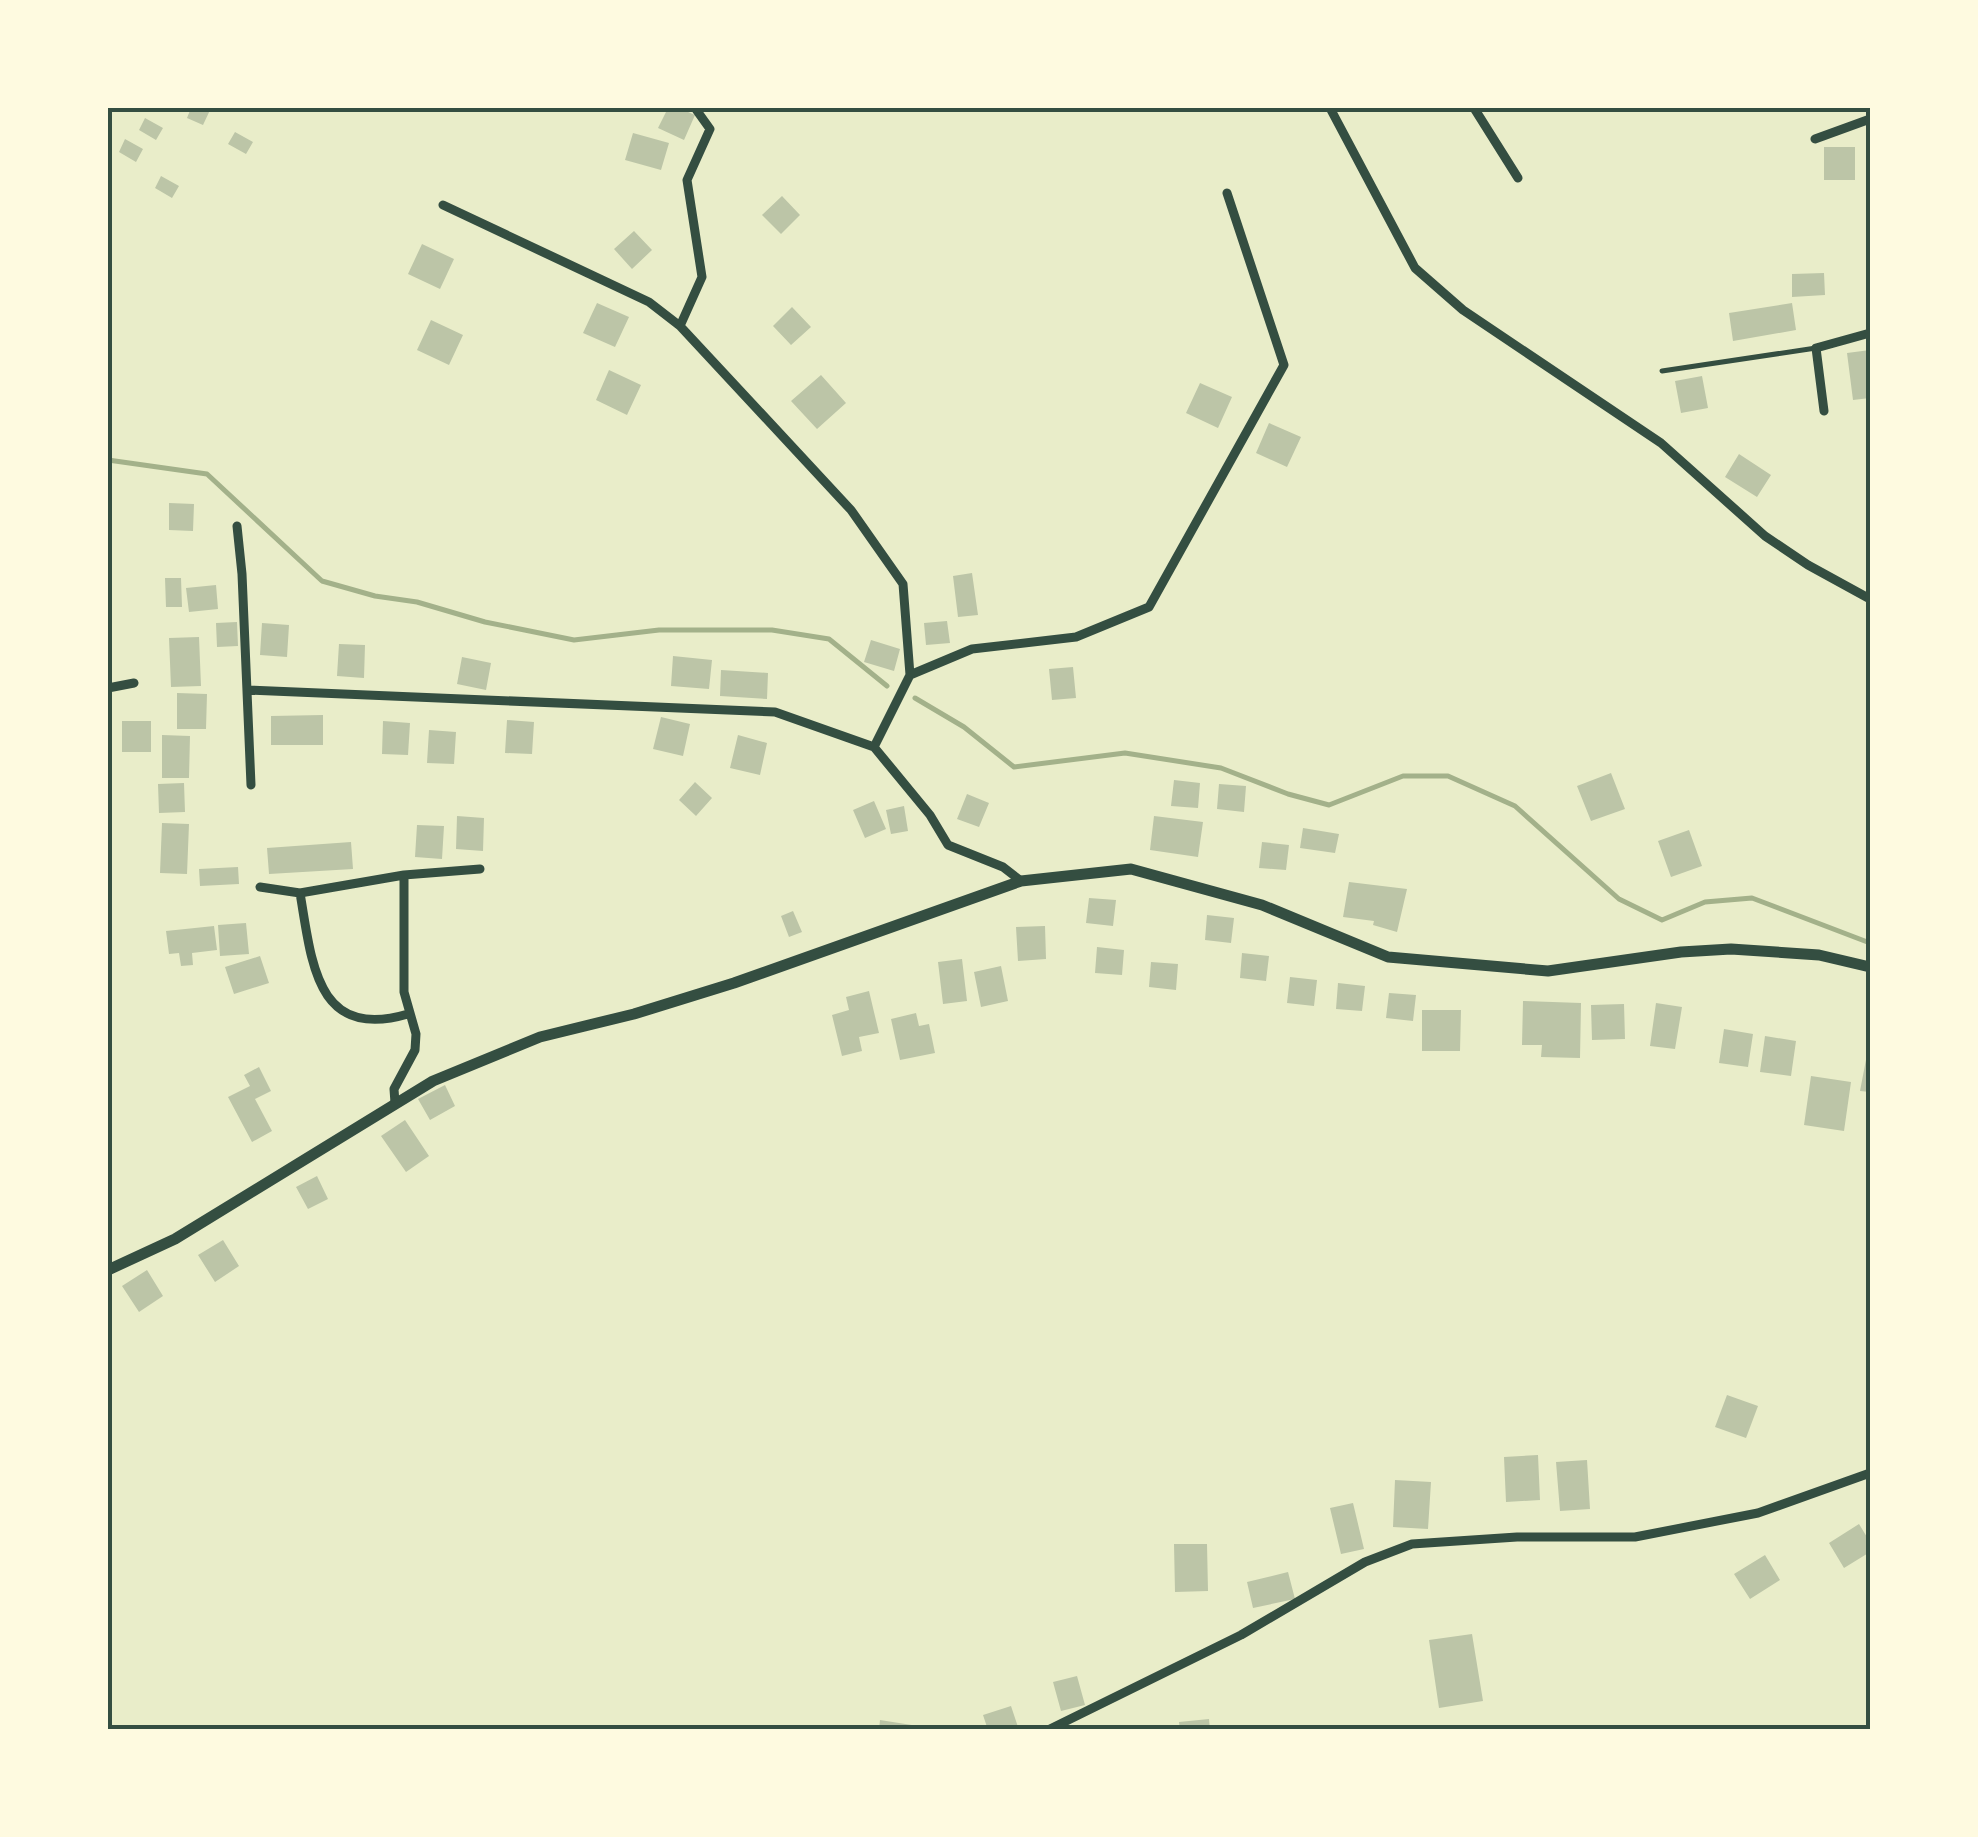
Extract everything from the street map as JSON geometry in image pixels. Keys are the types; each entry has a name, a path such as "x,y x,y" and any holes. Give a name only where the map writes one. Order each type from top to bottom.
{"street":[{"path":"680,326 702,278 687,180 710,129 694,108"},
{"path":"1330,108 1415,268 1464,310 1661,443 1765,536 1808,565 1870,598"},
{"path":"1474,108 1518,178"},
{"path":"1815,139 1870,119"},
{"path":"910,676 972,649 1076,636 1149,608 1284,365 1227,194"},
{"path":"443,204 649,302 680,326 852,510 903,584 910,676 874,747"},
{"path":"1824,412 1816,348 1870,332"},
{"path":"237,526 251,785"},
{"path":"108,688 134,683"},
{"path":"248,690 775,712 874,747 930,815 948,845 1002,866 1021,881"},
{"path":"260,888 300,894 404,876 480,869"},
{"path":"108,1270 175,1239 432,1081 540,1037 634,1014 734,983 1021,881 1131,869 1262,904 1388,957 1548,971 1681,952 1745,949 1819,955 1870,967"},
{"path":"395,1102 394,1088 415,1050 416,1034 404,992 404,876"},
{"path":"300,894 311,957 336,1006 364,1022 408,1014"},
{"path":"1048,1730 1242,1635 1365,1562 1412,1544 1518,1537 1634,1537 1758,1512 1870,1474"}],"lane":[{"path":"1662,371 1816,348"}],"building":[{"path":"191,108 211,108 203,125 187,118"},
{"path":"668,108 695,115 684,140 658,128"},
{"path":"145,118 163,128 156,140 139,130"},
{"path":"235,132 253,142 246,154 228,144"},
{"path":"633,133 669,143 661,170 625,160"},
{"path":"125,139 143,149 136,162 119,152"},
{"path":"1824,147 1855,147 1855,180 1824,180"},
{"path":"161,176 179,186 172,198 155,188"},
{"path":"782,196 800,215 781,234 762,215"},
{"path":"634,231 652,250 632,269 614,249"},
{"path":"422,244 454,259 440,289 408,274"},
{"path":"1824,273 1825,295 1792,297 1792,274"},
{"path":"597,303 629,317 615,347 583,333"},
{"path":"1792,303 1796,330 1733,341 1729,313"},
{"path":"792,307 811,327 791,345 773,326"},
{"path":"431,320 463,335 449,365 417,350"},
{"path":"1870,350 1870,398 1853,400 1847,353"},
{"path":"609,370 641,385 627,415 596,400"},
{"path":"821,375 846,403 817,429 791,401"},
{"path":"1702,376 1708,408 1681,413 1675,381"},
{"path":"1200,383 1232,397 1218,428 1186,413"},
{"path":"1269,423 1301,437 1287,467 1256,453"},
{"path":"1739,454 1771,475 1757,497 1725,477"},
{"path":"169,503 194,504 193,531 169,530"},
{"path":"972,573 978,615 958,617 953,576"},
{"path":"165,578 181,578 182,607 166,607"},
{"path":"216,585 218,609 189,612 186,588"},
{"path":"947,621 950,643 926,645 924,623"},
{"path":"237,622 238,646 217,647 216,623"},
{"path":"262,623 289,625 287,657 260,655"},
{"path":"199,637 201,686 171,687 169,638"},
{"path":"871,640 900,649 894,671 864,662"},
{"path":"339,644 365,645 364,678 337,676"},
{"path":"673,656 712,660 709,689 671,686"},
{"path":"462,657 491,663 486,690 457,684"},
{"path":"1073,667 1076,698 1052,700 1049,669"},
{"path":"721,670 768,673 767,699 720,696"},
{"path":"177,693 207,694 206,729 177,729"},
{"path":"323,715 323,745 271,745 271,716"},
{"path":"661,717 690,724 683,756 653,749"},
{"path":"507,720 534,722 532,754 505,753"},
{"path":"122,721 151,721 151,752 122,752"},
{"path":"383,721 410,723 408,755 382,754"},
{"path":"429,730 456,732 454,764 427,763"},
{"path":"162,735 190,736 189,778 162,778"},
{"path":"738,735 767,743 760,775 730,768"},
{"path":"1611,773 1625,809 1591,821 1577,786"},
{"path":"1174,780 1200,783 1198,808 1171,806"},
{"path":"695,782 712,798 696,816 679,800"},
{"path":"184,783 185,812 159,813 158,784"},
{"path":"1219,784 1246,786 1244,812 1217,809"},
{"path":"967,794 989,803 979,827 957,819"},
{"path":"874,801 886,829 865,838 853,810"},
{"path":"904,806 908,831 891,834 886,810"},
{"path":"457,816 484,818 483,851 456,849"},
{"path":"1154,816 1203,822 1198,857 1150,850"},
{"path":"162,823 189,824 187,874 160,873"},
{"path":"417,825 444,826 442,859 415,857"},
{"path":"1303,828 1339,834 1335,853 1300,848"},
{"path":"1689,830 1702,866 1671,877 1658,841"},
{"path":"351,842 353,869 269,874 267,848"},
{"path":"1262,842 1289,845 1286,870 1259,868"},
{"path":"238,867 239,884 200,886 199,869"},
{"path":"1349,882 1407,889 1397,932 1373,925 1374,921 1343,917"},
{"path":"1089,898 1116,900 1113,926 1086,923"},
{"path":"793,911 802,932 789,937 781,916"},
{"path":"1207,915 1234,918 1231,943 1205,940"},
{"path":"246,923 249,954 220,956 218,925"},
{"path":"214,926 217,950 192,953 193,965 181,966 179,953 169,954 166,931"},
{"path":"1045,926 1046,959 1018,961 1016,927"},
{"path":"1097,947 1124,950 1122,975 1095,973"},
{"path":"1242,953 1269,956 1266,981 1240,978"},
{"path":"260,956 269,983 234,994 225,967"},
{"path":"962,959 967,1001 943,1004 938,962"},
{"path":"1151,962 1178,964 1176,990 1149,987"},
{"path":"1001,966 1008,1001 981,1007 974,972"},
{"path":"1290,977 1317,980 1314,1006 1287,1003"},
{"path":"1338,983 1365,986 1362,1011 1336,1009"},
{"path":"869,991 879,1033 859,1037 862,1051 842,1056 832,1015 849,1010 846,997"},
{"path":"1389,993 1416,995 1413,1021 1386,1018"},
{"path":"1523,1001 1581,1003 1580,1058 1541,1057 1542,1045 1522,1045"},
{"path":"1656,1003 1682,1007 1675,1049 1650,1046"},
{"path":"1624,1004 1625,1039 1592,1040 1591,1005"},
{"path":"1422,1010 1461,1010 1460,1051 1422,1051"},
{"path":"916,1013 919,1026 929,1024 935,1053 900,1060 891,1019"},
{"path":"1724,1029 1753,1034 1748,1067 1719,1063"},
{"path":"1765,1036 1796,1041 1791,1076 1760,1072"},
{"path":"1870,1044 1870,1092 1860,1091"},
{"path":"259,1067 271,1091 255,1099 272,1131 252,1142 228,1097 250,1086 244,1075"},
{"path":"1811,1076 1851,1082 1844,1131 1804,1125"},
{"path":"445,1085 455,1106 430,1120 418,1099"},
{"path":"405,1120 429,1156 406,1172 381,1136"},
{"path":"317,1176 328,1199 308,1209 296,1187"},
{"path":"223,1240 239,1266 215,1282 198,1255"},
{"path":"147,1270 163,1296 139,1312 122,1286"},
{"path":"1727,1395 1758,1406 1746,1438 1715,1427"},
{"path":"1538,1455 1540,1500 1506,1502 1504,1457"},
{"path":"1587,1460 1590,1509 1560,1511 1556,1462"},
{"path":"1395,1480 1431,1482 1428,1529 1393,1527"},
{"path":"1353,1503 1364,1549 1341,1554 1330,1508"},
{"path":"1859,1524 1870,1542 1870,1552 1844,1568 1829,1543"},
{"path":"1174,1544 1207,1544 1208,1591 1175,1592"},
{"path":"1765,1555 1780,1580 1750,1599 1734,1574"},
{"path":"1288,1572 1295,1599 1253,1608 1247,1582"},
{"path":"1472,1634 1483,1701 1439,1708 1429,1640"},
{"path":"1077,1676 1085,1705 1061,1711 1053,1682"},
{"path":"1011,1706 1019,1730 988,1730 983,1715"},
{"path":"1209,1719 1210,1730 1180,1730 1179,1722"},
{"path":"880,1720 918,1726 918,1730 879,1730"}],"waterway":[{"path":"108,460 207,474 322,581 574,640 659,630 772,630 829,639 887,686"},
{"path":"915,698 964,727 1014,767 1125,753 1221,768 1329,805 1403,776 1448,776 1515,806 1619,899 1662,920 1705,902 1752,898 1870,943"}]}
